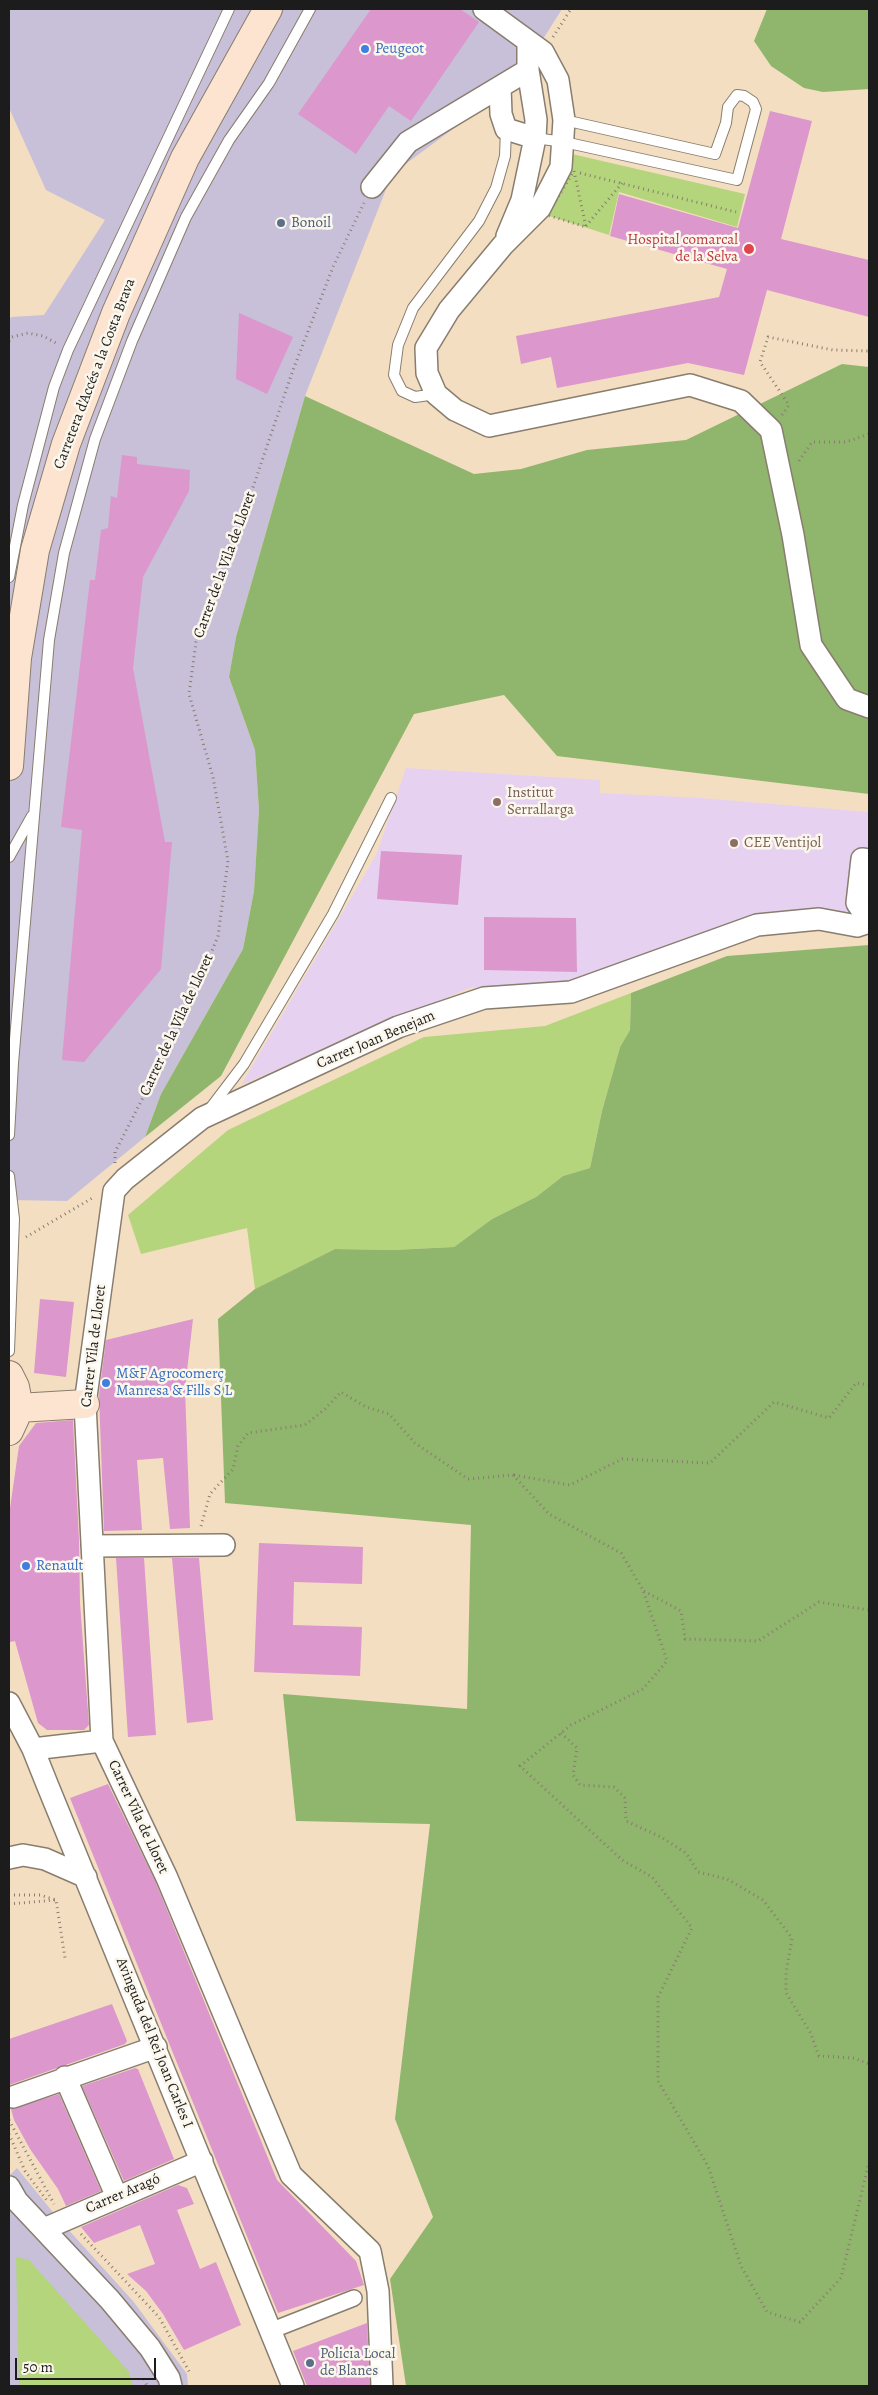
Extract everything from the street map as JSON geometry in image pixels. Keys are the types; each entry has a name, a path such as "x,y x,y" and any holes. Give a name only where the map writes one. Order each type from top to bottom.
{"main road":[{"name":"Carretera d'Accés a la Costa Brava","path":"9,766 17,658 35,550 66,444 116,313 185,158 268,9"},
{"path":"9,1375 16,1392 13,1420 85,1404"}],"street":[{"path":"484,9 536,46 558,80 564,120 561,167 540,208 503,246 449,310 426,348 427,373 436,394 455,410 489,426 690,385 741,401 771,430 811,644 847,698 869,707"},
{"path":"503,246 522,200 535,138 536,120 528,70 536,46"},
{"path":"372,187 408,142 528,70 558,80"},
{"path":"500,87 501,114 506,129 535,138"},
{"name":"Carrer Joan Benejam","path":"105,1194 202,1118 398,1027 484,998 571,992 757,925 819,920 857,926 869,922 856,903 862,859 869,860"},
{"name":"Carrer Vila de Lloret","path":"105,1194 85,1404 102,1741 167,1878 291,2176 370,2251 378,2291 382,2386"},
{"path":"92,1546 224,1545"},
{"name":"Avinguda del Rei Joan Carles I","path":"9,1702 32,1749 86,1877 292,2386"},
{"path":"32,1749 102,1741"},
{"path":"9,1858 23,1855 45,1860 86,1877"},
{"path":"13,2097 65,2077 156,2047"},
{"path":"65,2077 117,2197"},
{"name":"Carrer Aragó","path":"40,2225 64,2220 202,2161"},
{"path":"11,2198 40,2225 110,2300 150,2348 169,2378 177,2379"},
{"path":"270,2331 354,2298"}],"lane":[{"path":"9,577 23,505 54,387 68,350 229,9"},
{"path":"9,1135 33,814 49,640 64,553 95,439 132,341 186,217 229,140 269,83 310,9"},
{"path":"535,138 564,142 737,180 756,109 753,102 744,96 737,95 728,107 726,123 716,154 564,120"},
{"path":"436,394 415,397 402,391 394,376 398,345 413,308 479,221 491,196 505,156 506,129"},
{"path":"202,1118 244,1064 328,923 391,798"},
{"path":"9,856 33,814"},
{"path":"9,1176 14,1219 9,1351"}],"path":[{"path":"536,46 571,9"},
{"path":"574,171 736,212"},
{"path":"574,171 586,226"},
{"path":"574,171 547,215 586,226"},
{"path":"586,226 622,183"},
{"name":"Carrer de la Vila de Lloret","path":"105,1194 115,1152 187,1012 218,936 228,861 213,777 189,694 196,642 235,540 293,370 330,275 372,187"},
{"path":"9,341 12,337 28,333 44,336 68,350"},
{"path":"771,430 789,405 760,362 768,337 833,350 869,351"},
{"path":"783,489 812,442 846,442 869,434"},
{"path":"13,1245 105,1194"},
{"path":"201,1544 200,1522 210,1494 234,1469 238,1446 248,1433 304,1425 326,1409 341,1392 366,1406 389,1414 415,1443 468,1479 513,1475 570,1485 622,1459 710,1463 774,1402 829,1418 856,1383 869,1385"},
{"path":"513,1475 549,1514 621,1553 643,1590 667,1661 642,1689 571,1725 520,1766 622,1860 652,1877 692,1928 658,1997 658,2081 708,2166 741,2266 767,2312 800,2322 840,2278 869,2162"},
{"path":"643,1590 681,1611 685,1639 758,1641 819,1602 869,1610"},
{"path":"561,1733 577,1748 573,1775 580,1785 614,1787 625,1798 626,1821 686,1853 698,1872 727,1879 763,1900 792,1938 786,1973 786,1993 810,2032 819,2056 854,2058 869,2064"},
{"path":"9,1895 40,1895 56,1900"},
{"path":"9,1904 56,1900"},
{"path":"56,1900 65,1958"},
{"path":"9,2120 37,2176 64,2220 73,2225 159,2317 189,2369 191,2378"},
{"path":"9,2134 25,2171 64,2220 142,2306"},
{"path":"174,2355 177,2379"}],"shaded area":[{"path":"9,9 562,9 545,36 461,123 392,174 305,396 236,637 229,677 255,750 259,810 254,891 243,949 161,1094 145,1137 67,1201 9,1200 9,320 11,317 44,315 105,220 46,190 9,108"},
{"path":"406,768 600,780 600,793 701,798 869,812 869,859 853,920 755,918 570,987 472,987 241,1085 376,855"},
{"path":"17,2168 56,2216 133,2301 187,2374 188,2386 9,2386 9,2176"}],"green space":[{"path":"767,9 869,9 869,89 823,92 804,88 771,66 754,41"},
{"path":"572,154 745,194 737,227 619,192 609,235 543,214"},
{"path":"842,364 869,367 869,794 557,756 504,695 414,714 221,1076 145,1137 161,1094 243,949 254,891 259,810 255,750 229,677 236,637 305,396 474,474 521,469 587,450 686,440"},
{"path":"869,945 869,2386 406,2386 390,2279 433,2217 395,2119 430,1824 296,1821 283,1694 467,1709 471,1525 225,1503 218,1319 255,1289 335,1249 393,1250 454,1247 492,1219 536,1197 563,1176 590,1168 602,1111 620,1047 630,1030 631,993 727,956"},
{"path":"631,993 630,1030 620,1047 602,1111 590,1168 563,1176 536,1197 492,1219 454,1247 393,1250 335,1249 255,1289 247,1228 141,1254 128,1215 228,1130 424,1037 545,1026"},
{"path":"16,2257 29,2260 129,2372 133,2386 19,2386"}],"building":[{"path":"371,9 460,9 479,22 411,121 389,106 356,154 298,114"},
{"path":"770,111 812,121 781,239 869,260 869,317 767,290 744,375 688,363 557,388 551,357 521,364 516,336 719,297 727,269 610,236 619,194 738,228"},
{"path":"239,313 293,337 267,394 236,379"},
{"path":"122,455 137,457 137,464 190,470 189,491 143,577 133,668 165,842 172,842 161,969 84,1062 62,1060 82,830 61,827 90,580 95,580 101,530 108,528 111,496 117,498"},
{"path":"381,851 462,855 458,905 377,899"},
{"path":"484,917 576,918 577,972 484,970"},
{"path":"40,1299 74,1302 66,1377 34,1373"},
{"path":"193,1319 185,1388 190,1528 170,1529 163,1458 137,1460 142,1530 104,1531 99,1395 106,1340"},
{"path":"73,1420 80,1603 89,1725 84,1730 47,1730 38,1723 15,1641 10,1642 9,1515 19,1446 36,1423"},
{"path":"259,1543 363,1547 362,1584 294,1582 293,1625 362,1627 360,1676 254,1672"},
{"path":"116,1558 144,1558 156,1735 128,1737"},
{"path":"172,1558 199,1558 213,1720 187,1723"},
{"path":"108,1784 156,1883 277,2180 356,2261 364,2285 278,2313 70,1798"},
{"path":"112,2004 127,2041 125,2044 9,2085 9,2039"},
{"path":"135,2068 138,2069 174,2159 124,2181 82,2086"},
{"path":"59,2094 101,2191 66,2206 58,2189 30,2149 14,2120 11,2109"},
{"path":"178,2185 187,2188 194,2204 177,2210 200,2269 216,2262 241,2325 184,2350 163,2314 146,2291 127,2274 155,2264 140,2225 94,2243 81,2227"},
{"path":"367,2323 370,2386 307,2386 293,2351"}],"place":[{"name":"Peugeot","path":"365,49"},
{"name":"Bonoil","path":"281,223"},
{"name":"Hospital comarcal de la Selva","path":"749,249"},
{"name":"Institut Serrallarga","path":"497,802"},
{"name":"CEE Ventijol","path":"734,843"},
{"name":"M&F Agrocomerç Manresa & Fills S L","path":"106,1383"},
{"name":"Renault","path":"26,1566"},
{"name":"Policia Local de Blanes","path":"310,2363"}]}
